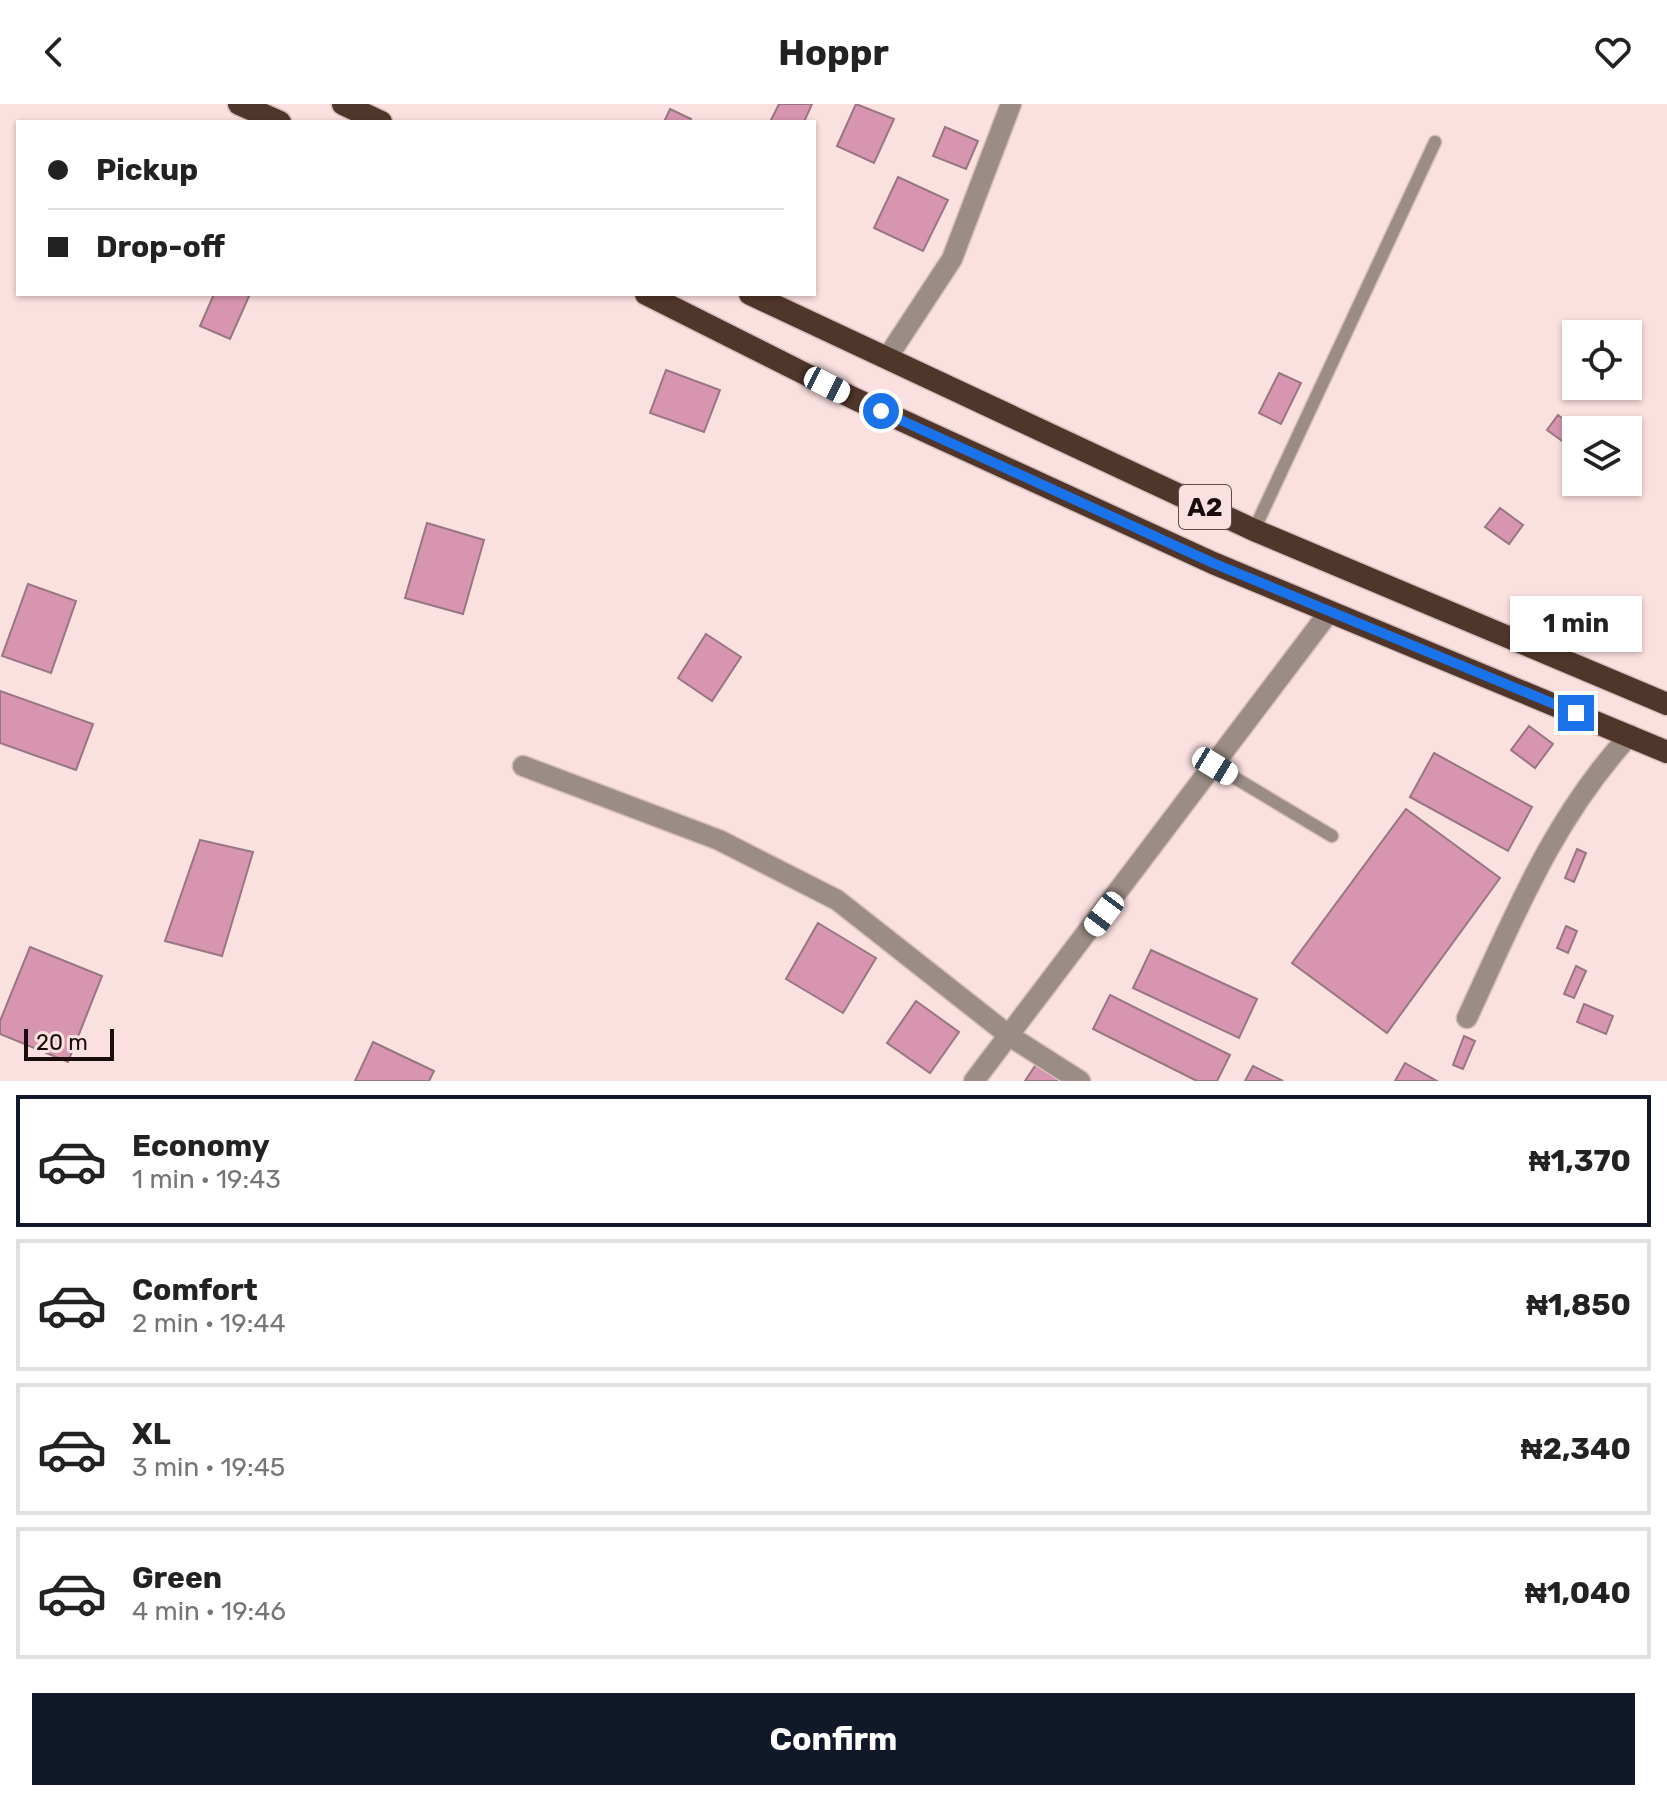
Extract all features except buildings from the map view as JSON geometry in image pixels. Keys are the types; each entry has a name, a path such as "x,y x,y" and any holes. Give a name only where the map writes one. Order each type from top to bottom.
{"highway":[{"path":"239,104 275,120"},
{"path":"343,104 377,120"},
{"name":"A2","path":"650,296 853,398 1213,563 1667,752"},
{"name":"A2","path":"754,296 1254,530 1667,704"}],"street":[{"path":"887,358 952,259 1011,104"},
{"path":"974,1081 1011,1037 1330,611"},
{"path":"1467,1018 1538,863 1602,765 1630,735"},
{"path":"523,766 719,840 837,900 1011,1037 1080,1081"}],"lane":[{"path":"1254,530 1435,142"},
{"path":"1215,766 1332,836"}],"route":[{"path":"881,411 1213,563 1576,713"}]}
